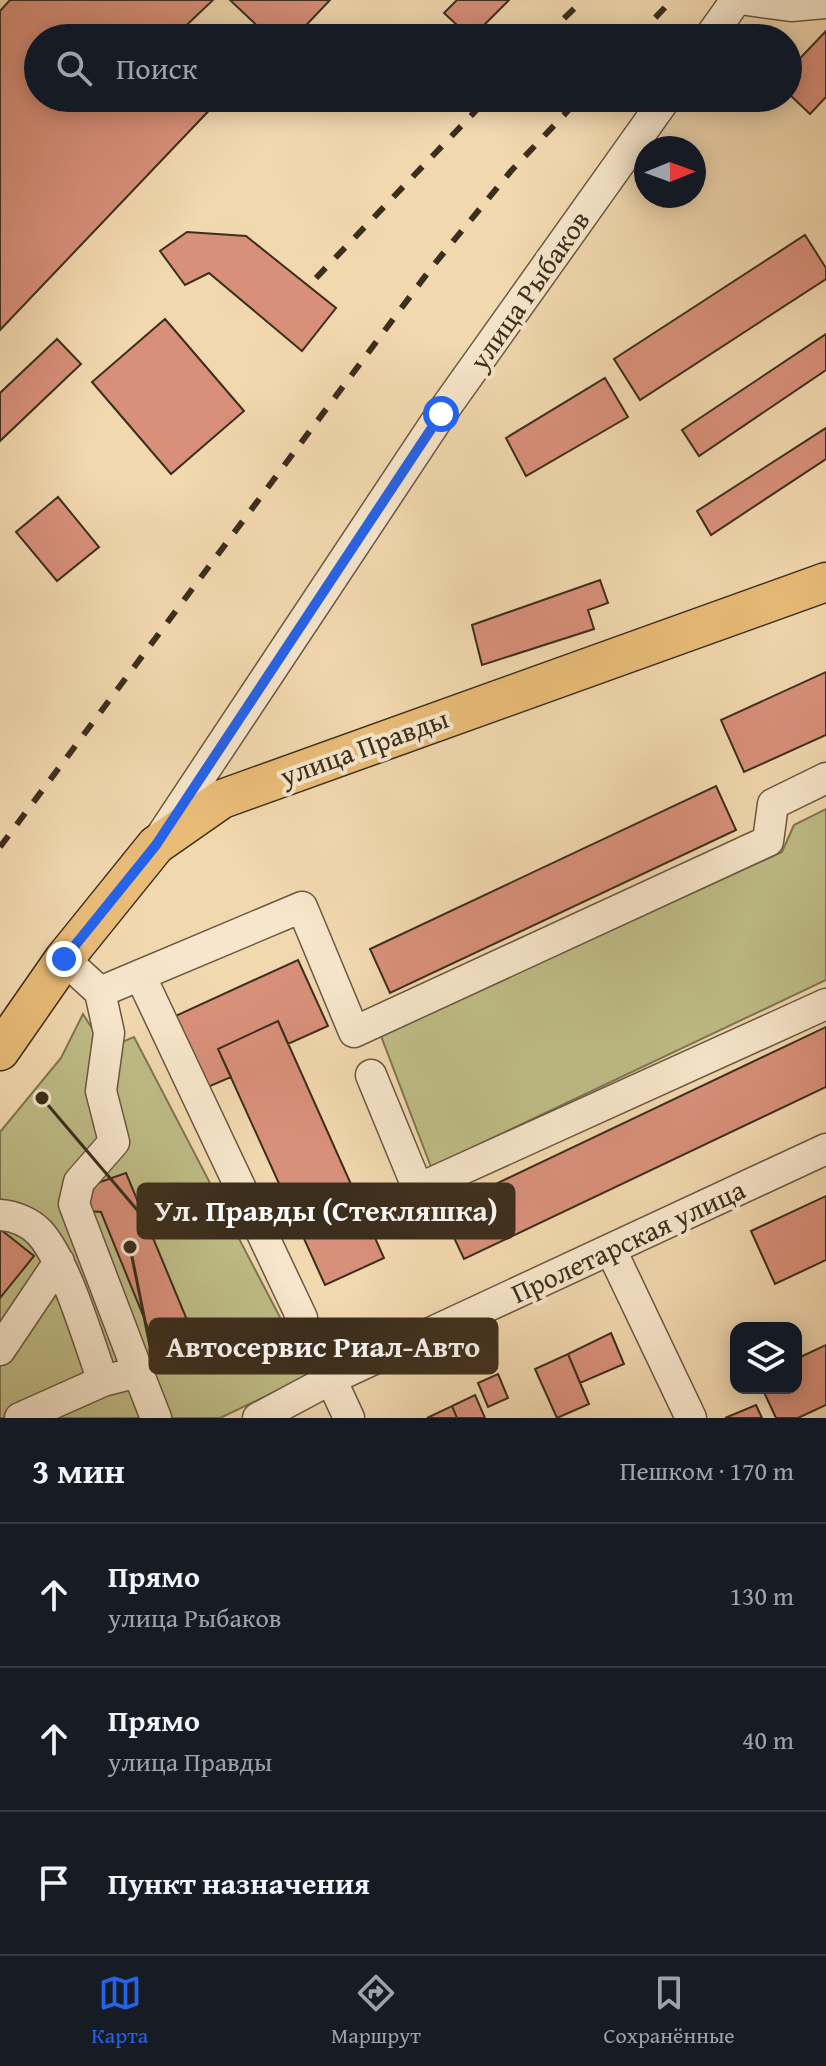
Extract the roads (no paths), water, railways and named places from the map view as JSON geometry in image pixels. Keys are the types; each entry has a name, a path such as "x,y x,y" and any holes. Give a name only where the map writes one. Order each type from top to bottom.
{"main road":[{"name":"улица Правды","path":"0,1051 64,959 156,845 222,799 826,582"}],"street":[{"path":"719,24 736,0"},
{"path":"747,0 791,6 826,3"},
{"name":"улица Рыбаков","path":"156,845 441,414 656,112"},
{"path":"100,992 302,907 354,1032 768,841 773,804 826,778"},
{"path":"64,959 100,992 109,1033 101,1091 114,1142 79,1182 74,1204 156,1418"},
{"path":"140,975 302,1318"},
{"path":"371,1075 418,1189 826,1004"},
{"name":"Пролетарская улица","path":"258,1418 331,1379 826,1149"},
{"path":"0,1215 12,1216 38,1230 59,1262 103,1381"},
{"path":"611,1250 691,1418"},
{"path":"0,1350 59,1262"},
{"path":"20,1418 103,1381 138,1372"},
{"path":"331,1379 349,1418"}],"railway":[{"path":"558,24 583,0"},
{"path":"649,24 672,0"},
{"path":"316,278 475,112"},
{"path":"0,847 432,267 511,171 567,112"}],"place":[{"name":"Ул. Правды (Стекляшка)","path":"42,1098"},
{"name":"Автосервис Риал-Авто","path":"130,1247"}]}
